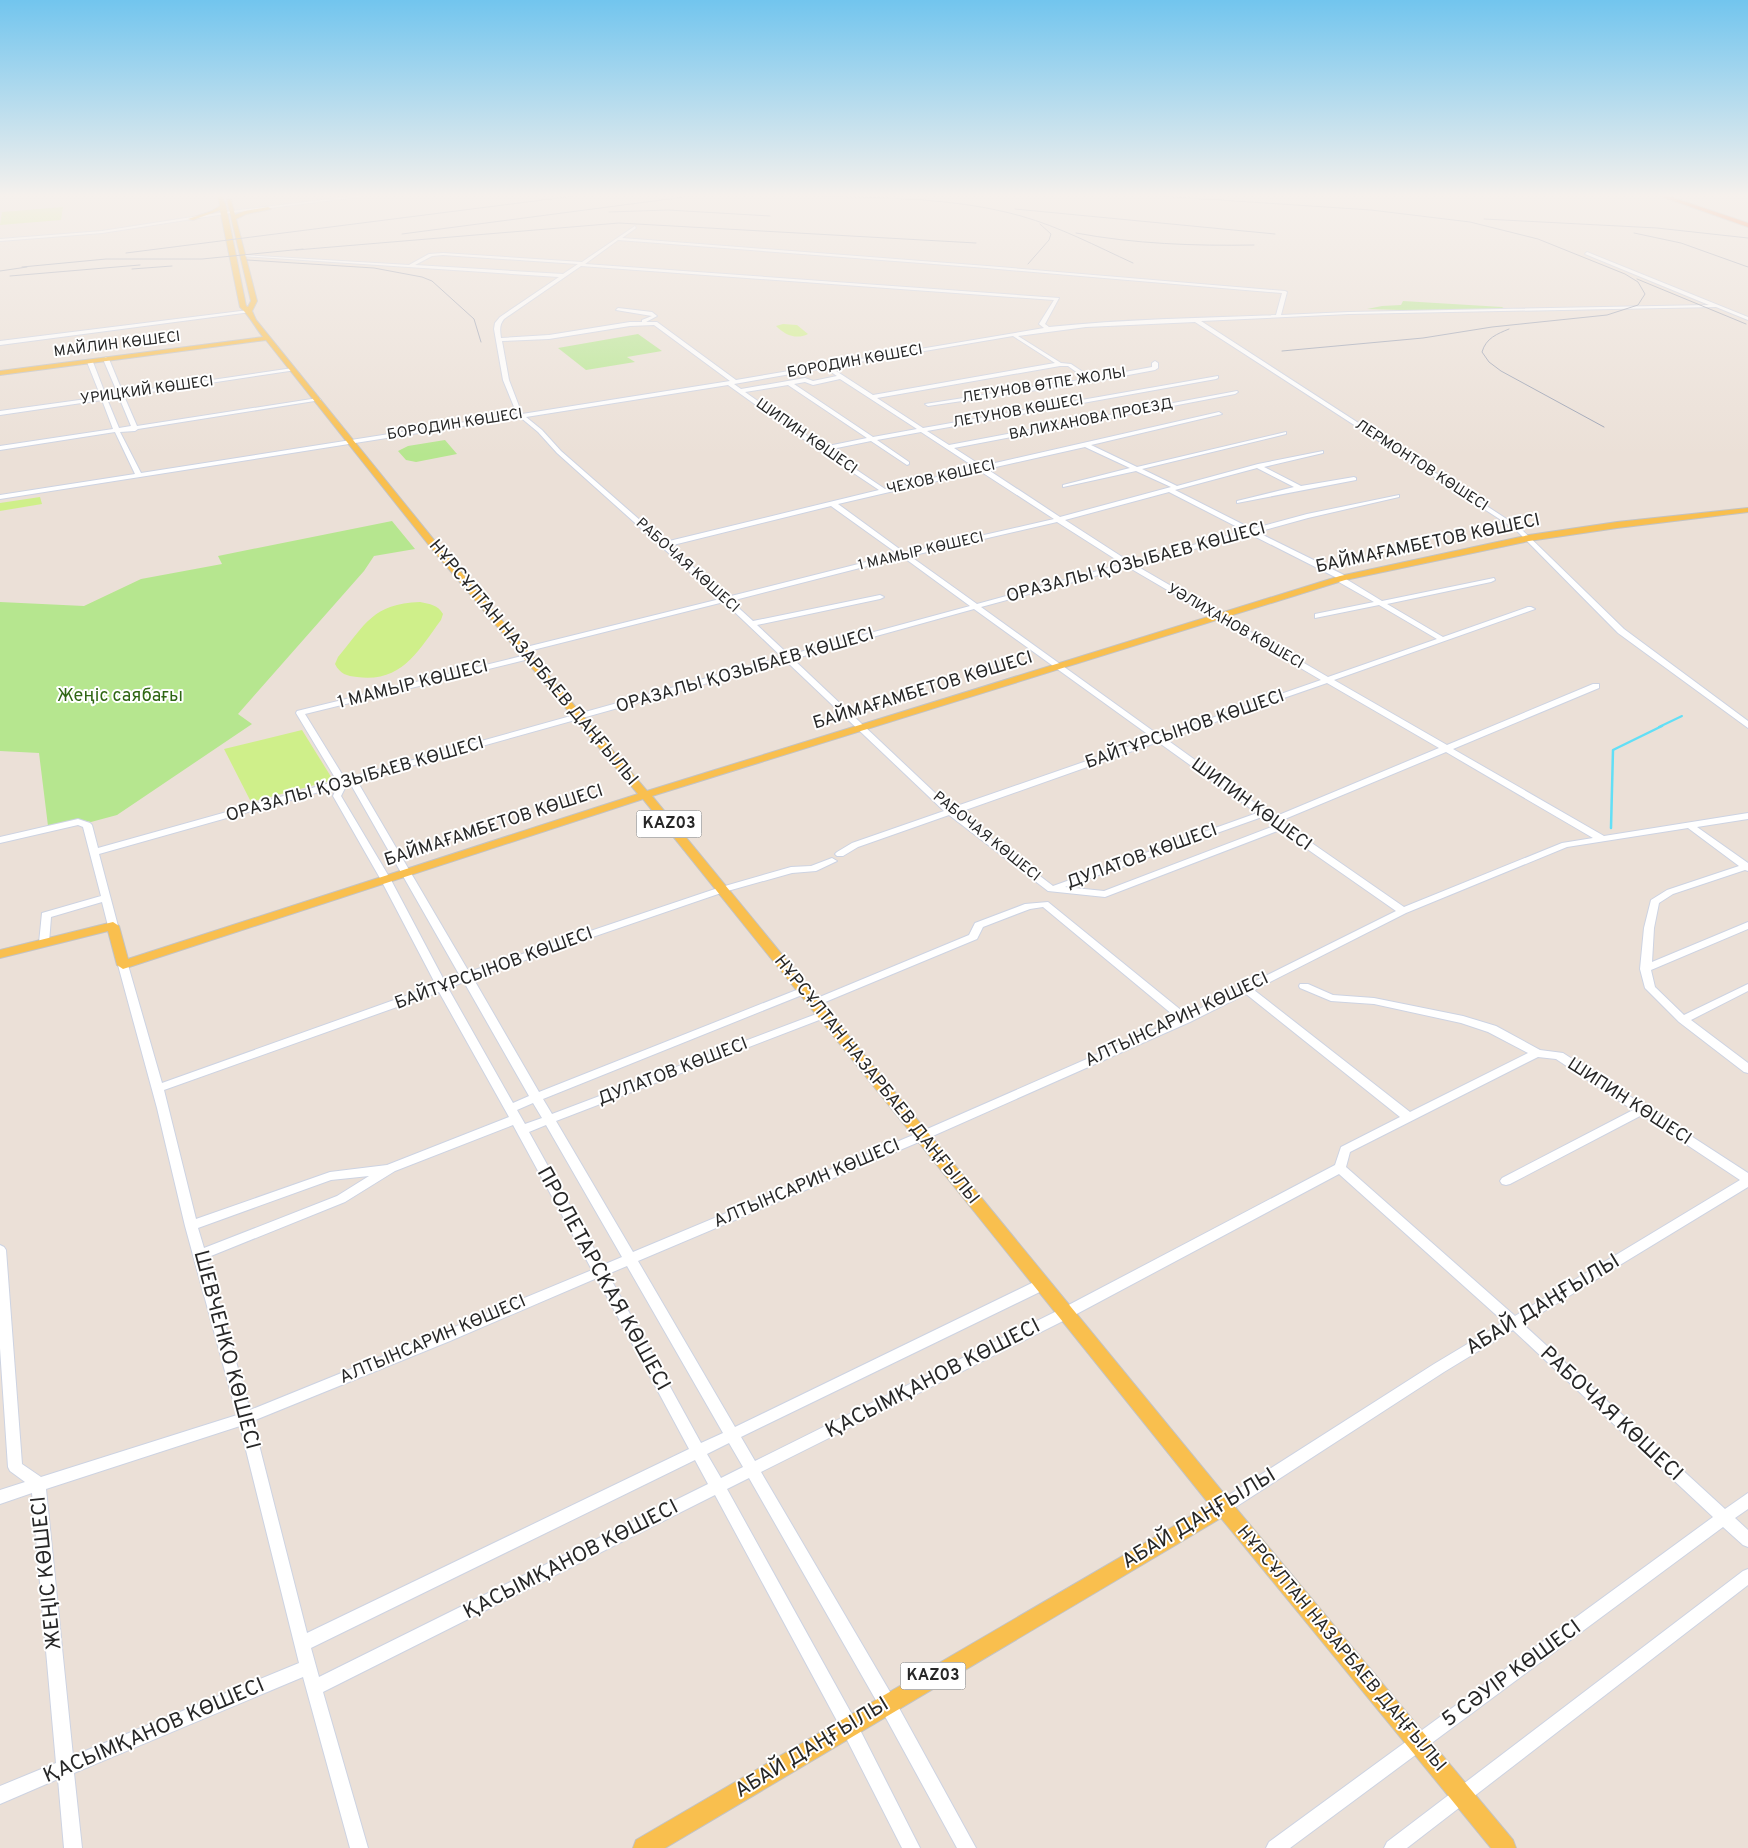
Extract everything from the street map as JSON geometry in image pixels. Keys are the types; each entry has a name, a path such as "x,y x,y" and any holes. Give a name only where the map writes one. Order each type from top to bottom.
{"main road":[{"name":"НҰРСҰЛТАН НАЗАРБАЕВ ДАҢҒЫЛЫ","path":"237,282 243,307 249,311 253,320 351,442 524,654 645,795 1223,1507 1505,1848"},
{"path":"249,282 254,301 249,311"},
{"name":"МАЙЛИН КӨШЕСІ","path":"0,373 268,338"},
{"name":"БАЙМАҒАМБЕТОВ КӨШЕСІ","path":"123,965 645,795 1342,578 1529,538 1617,525 1748,510"},
{"path":"0,954 113,926"},
{"name":"ШЕВЧЕНКО КӨШЕСІ","path":"113,926 123,965"},
{"name":"АБАЙ ДАҢҒЫЛЫ","path":"644,1848 887,1703 1223,1507"}],"street":[{"name":"РАБОЧАЯ КӨШЕСІ","path":"556,282 502,318 496,329 506,380 520,415 726,600 950,812 1048,896 1186,1020"},
{"path":"830,282 1057,299 1042,324 1048,329"},
{"path":"1171,282 1285,292 1278,315"},
{"path":"1659,282 1748,319"},
{"name":"БОРОДИН КӨШЕСІ","path":"0,497 826,368 1048,329 1086,325 1278,315 1717,306"},
{"path":"618,309 652,313 655,316"},
{"path":"0,343 249,311"},
{"path":"641,323 655,316"},
{"path":"499,340 549,337 641,323 653,323 655,316"},
{"name":"ЛЕРМОНТОВ КӨШЕСІ","path":"1194,319 1517,528 1621,630 1748,725"},
{"name":"ШИПИН КӨШЕСІ","path":"653,323 658,324 742,391 821,449 884,491"},
{"path":"1014,335 1060,364"},
{"path":"106,360 135,428"},
{"path":"90,362 117,431 138,475"},
{"name":"ЛЕТУНОВ ӨТПЕ ЖОЛЫ","path":"928,404 1091,380 1155,368 1156,363"},
{"path":"871,397 1060,364 1068,365 1091,380"},
{"name":"УРИЦКИЙ КӨШЕСІ","path":"0,407 119,393 291,367"},
{"name":"УӘЛИХАНОВ КӨШЕСІ","path":"826,368 948,447 980,470 1129,565 1602,839"},
{"path":"742,391 807,380 813,383 842,377"},
{"name":"ЛЕТУНОВ КӨШЕСІ","path":"821,449 920,429 1216,377"},
{"path":"789,383 907,463"},
{"name":"ВАЛИХАНОВА ПРОЕЗД","path":"948,447 1234,392"},
{"name":"УРИЦКИЙ КӨШЕСІ","path":"0,412 102,395"},
{"path":"0,448 318,400"},
{"name":"ЧЕХОВ КӨШЕСІ","path":"663,545 884,491 1219,414"},
{"path":"0,452 108,435 117,431"},
{"path":"1065,486 1284,433"},
{"path":"1086,446 1174,489 1342,578 1443,640"},
{"name":"1 МАМЫР КӨШЕСІ","path":"300,713 726,600 904,555 1057,520 1258,466 1321,452"},
{"path":"1258,466 1300,488"},
{"path":"1239,502 1300,488 1354,479"},
{"name":"ОРАЗАЛЫ ҚОЗЫБАЕВ КӨШЕСІ","path":"94,852 977,606 1307,516 1397,496"},
{"name":"ШИПИН КӨШЕСІ","path":"833,504 1277,824 1403,911"},
{"path":"1318,616 1491,580"},
{"path":"751,624 880,597"},
{"name":"БАЙТҰРСЫНОВ КӨШЕСІ","path":"840,854 854,845 1531,609"},
{"name":"ДУЛАТОВ КӨШЕСІ","path":"1048,896 1105,894 1277,824 1445,749 1596,686"},
{"name":"ПРОЛЕТАРСКАЯ КӨШЕСІ","path":"300,713 348,782 406,874 887,1703 967,1848"},
{"name":"ПРОЛЕТАРСКАЯ КӨШЕСІ","path":"348,782 337,796 386,880 442,987 718,1487 848,1726 911,1848"},
{"name":"ДУЛАТОВ КӨШЕСІ","path":"814,1003 973,938 979,925 1048,896 1263,814"},
{"name":"АЛТЫНСАРИН КӨШЕСІ","path":"0,1496 245,1418 599,1271 922,1136 1186,1020 1403,911 1565,845 1748,816"},
{"path":"0,840 78,822 87,825 94,852"},
{"path":"1689,825 1747,867"},
{"name":"ШЕВЧЕНКО КӨШЕСІ","path":"94,852 113,926"},
{"name":"БАЙТҰРСЫНОВ КӨШЕСІ","path":"158,1088 466,977 721,890 791,870 813,869 832,861"},
{"path":"1747,867 1670,892 1654,902 1649,928 1646,969 1650,988 1683,1020 1747,1067"},
{"path":"44,943 46,915 106,898"},
{"path":"1646,969 1748,925"},
{"name":"ШЕВЧЕНКО КӨШЕСІ","path":"123,965 158,1088 191,1226 245,1418 308,1667 360,1848"},
{"name":"ШИПИН КӨШЕСІ","path":"1304,986 1331,998 1374,1001 1463,1020 1492,1030 1537,1053 1560,1056 1748,1180"},
{"path":"1683,1020 1748,986"},
{"path":"1246,989 1409,1118"},
{"name":"ДУЛАТОВ КӨШЕСІ","path":"510,1108 804,991"},
{"name":"ДУЛАТОВ КӨШЕСІ","path":"191,1226 330,1176 391,1168 519,1125 549,1120 823,1015"},
{"path":"1340,1168 1346,1150 1537,1053"},
{"path":"1506,1181 1642,1110"},
{"name":"ДУЛАТОВ КӨШЕСІ","path":"200,1255 341,1199 391,1168"},
{"name":"РАБОЧАЯ КӨШЕСІ","path":"1340,1168 1514,1323 1748,1540"},
{"name":"ҚАСЫМҚАНОВ КӨШЕСІ","path":"314,1688 1066,1313 1340,1168"},
{"name":"АБАЙ ДАҢҒЫЛЫ","path":"1223,1507 1439,1368 1748,1180"},
{"name":"ЖЕҢІС КӨШЕСІ","path":"0,1250 15,1467 38,1483 67,1769 73,1848"},
{"name":"ҚАСЫМҚАНОВ КӨШЕСІ","path":"302,1644 1043,1284"},
{"name":"5 СӘУІР КӨШЕСІ","path":"1275,1848 1748,1500"},
{"path":"1393,1848 1748,1576"},
{"name":"ҚАСЫМҚАНОВ КӨШЕСІ","path":"0,1796 308,1667"}],"green space":[{"path":"1403,301 1502,307 1505,309 1440,311 1367,309 1401,305"},
{"path":"783,324 797,325 808,334 799,337 787,334 776,326"},
{"path":"638,334 662,351 627,357 635,362 586,370 558,348"},
{"path":"445,440 457,454 416,462 406,460 398,451 408,446"},
{"path":"40,497 42,504 0,511 0,503"},
{"name":"Жеңіс саябағы","path":"392,521 415,549 374,556 364,571 238,714 252,724 117,815 91,822 77,819 48,826 39,753 0,751 0,602 84,606 141,579 222,564 218,556"},
{"path":"420,602 436,607 443,614 441,620 424,643 407,662 397,670 373,678 350,676 339,670 335,664 338,657 372,618 391,607"},
{"path":"302,730 333,780 251,802 224,749"}],"waterway":[{"path":"1659,727 1682,716"},
{"path":"1611,828 1613,750 1662,726"}],"railway":[{"path":"433,282 474,319 481,342"},
{"path":"1282,351 1423,338 1492,327 1607,315 1638,305 1645,294 1638,282"},
{"path":"1645,282 1746,324"},
{"path":"1509,329 1496,335 1486,343 1482,352 1489,362 1501,371 1604,427"}]}
